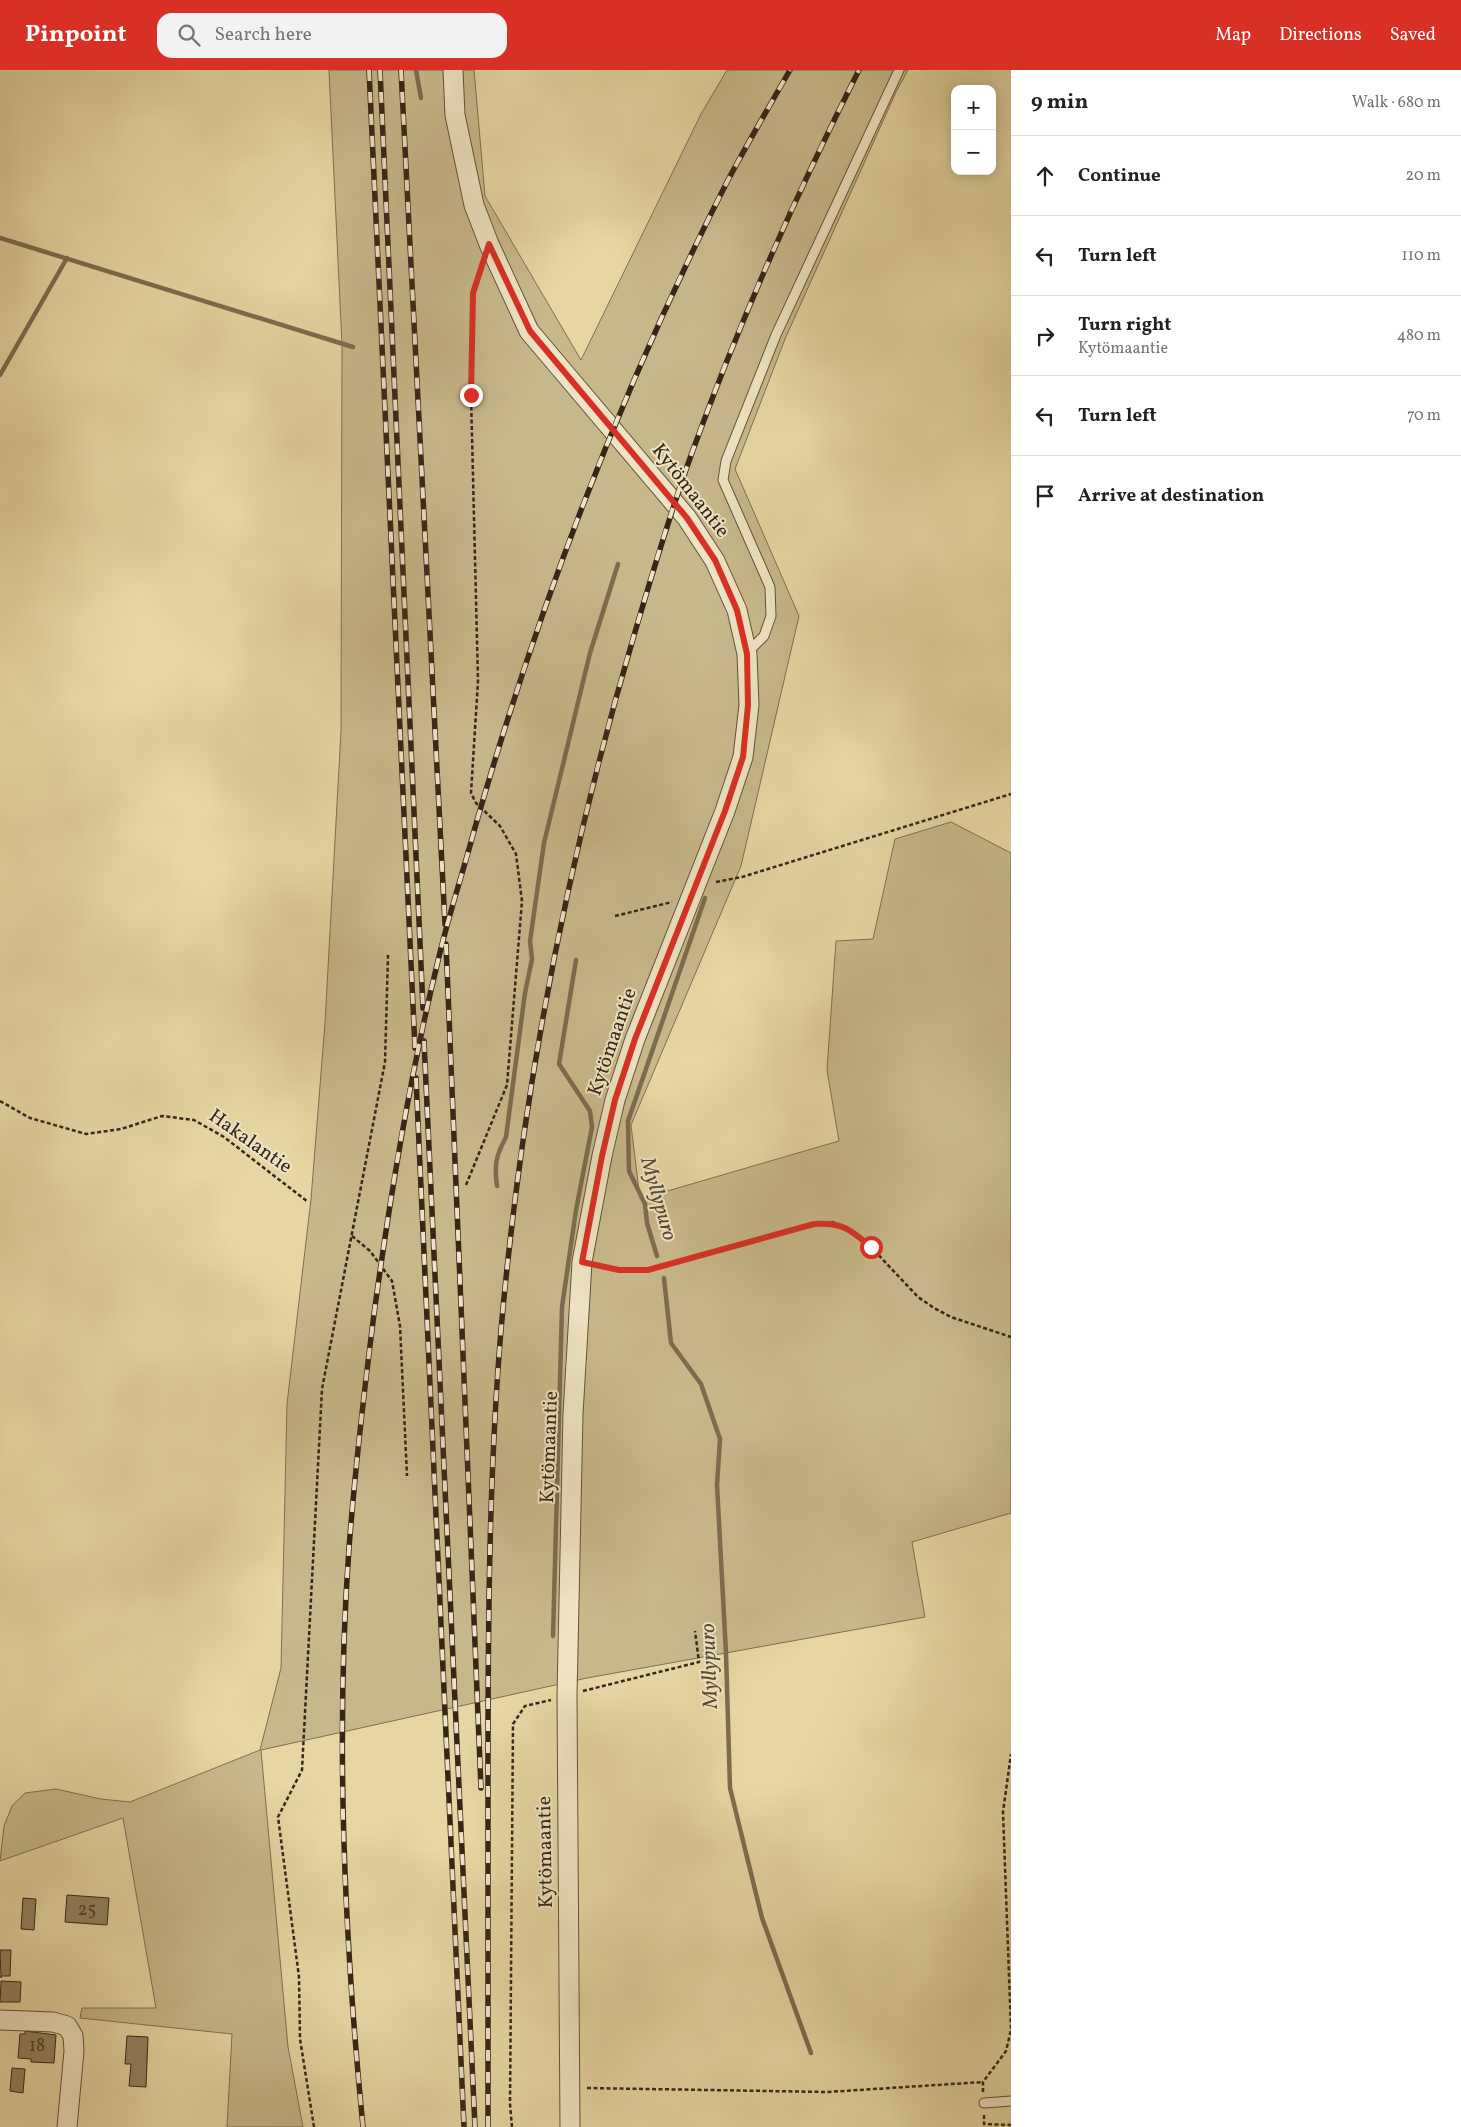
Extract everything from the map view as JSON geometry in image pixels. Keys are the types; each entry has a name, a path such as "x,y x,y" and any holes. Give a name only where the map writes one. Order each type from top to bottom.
{"street":[{"name":"Kytömaantie","path":"453,70 455,115 474,205 489,244 530,331 687,518 715,560 737,610 747,654 748,705 743,757 725,811 635,1039 615,1100 602,1156 582,1262 573,1414 567,1696 570,2127"},
{"path":"0,2020 53,2022 67,2026 73,2036 74,2051 67,2127"}],"lane":[{"path":"747,654 764,636 771,616 770,587 723,480 726,461 776,335 899,70"},
{"path":"984,2103 1011,2101"}],"path":[{"path":"466,1185 507,1085 522,901 516,854 500,826 476,803 471,793 478,681 471,395 473,293 489,244"},
{"path":"695,885 742,877 1011,794"},
{"path":"615,916 669,902 688,903"},
{"path":"314,2127 300,2039 299,1977 278,1817 302,1770 322,1389 385,1062 388,955"},
{"name":"Hakalantie","path":"0,1101 30,1118 86,1134 121,1129 162,1116 194,1120 224,1137 308,1202"},
{"path":"582,1262 619,1270 648,1270 814,1224 832,1222 848,1228 856,1234 871,1247 918,1297 934,1308 1011,1337"},
{"path":"352,1236 370,1251 392,1281 400,1326 407,1476"},
{"path":"512,2127 510,2094 513,1724 525,1706 699,1662 695,1631"},
{"path":"1011,1754 1003,1812 1011,2030 1006,2051 983,2082 984,2124 1011,2125"},
{"path":"570,2088 828,2092 983,2082"}],"shaded area":[{"path":"329,70 474,70 485,196 581,360 701,114 727,70 908,70 896,92 785,339 735,469 799,616 741,866 631,1125 640,1199 839,1141 827,1070 836,941 873,939 895,839 951,822 1011,853 1011,1513 912,1542 925,1617 587,1678 261,1750 288,2047 303,2127 227,2127 232,2034 80,2018 82,2008 156,2008 123,1818 0,1861 4,1826 12,1806 25,1793 56,1789 101,1799 130,1802 260,1750 281,1668 287,1404 311,1199 325,1023 341,731 342,345"}],"building":[{"path":"67,1895 109,1898 107,1925 65,1922"},
{"path":"23,1898 36,1899 34,1930 21,1929"},
{"path":"0,1950 11,1950 10,1976 1,1976 1,1978"},
{"path":"1,1981 21,1982 20,2002 0,2002"},
{"path":"25,2031 56,2035 54,2063 31,2062 31,2059 18,2058 20,2034 25,2034"},
{"path":"127,2036 148,2037 146,2087 129,2086 131,2064 125,2064"},
{"path":"12,2068 25,2069 23,2093 10,2091"}],"waterway":[{"path":"416,70 421,98"},
{"path":"0,238 353,347"},
{"path":"0,375 67,258"},
{"path":"497,1186 497,1160 506,1137 525,993 532,959 530,941 544,843 590,653 618,564"},
{"path":"657,1256 647,1223 645,1204 629,1171 628,1121 705,898"},
{"path":"553,1636 562,1307 576,1210 592,1127 590,1111 559,1064 576,960"},
{"name":"Myllypuro","path":"664,1278 671,1343 701,1384 720,1439 717,1485 726,1653 730,1788 762,1918 811,2053"}],"railway":[{"path":"369,70 415,1048"},
{"path":"380,70 423,1008"},
{"path":"401,70 445,924"},
{"path":"363,2127 351,1983 342,1765 345,1620 349,1548 363,1402 374,1314 409,1095 427,1008 445,931 499,747 554,582 585,501 617,420 688,260 727,182 790,70"},
{"path":"488,2127 488,1657 494,1439 501,1330 510,1241 521,1153 550,978 588,804 649,586 677,495 711,401 770,257 859,70"},
{"path":"446,944 481,1788"},
{"path":"424,1041 475,2127"},
{"path":"416,1078 464,2127"}],"route":[{"path":"471,395 473,293 489,244 530,331 687,518 715,560 737,610 747,654 748,705 743,757 725,811 635,1039 615,1100 602,1156 582,1262 619,1270 648,1270 683,1262 814,1224 832,1222 848,1228 871,1247"}]}
